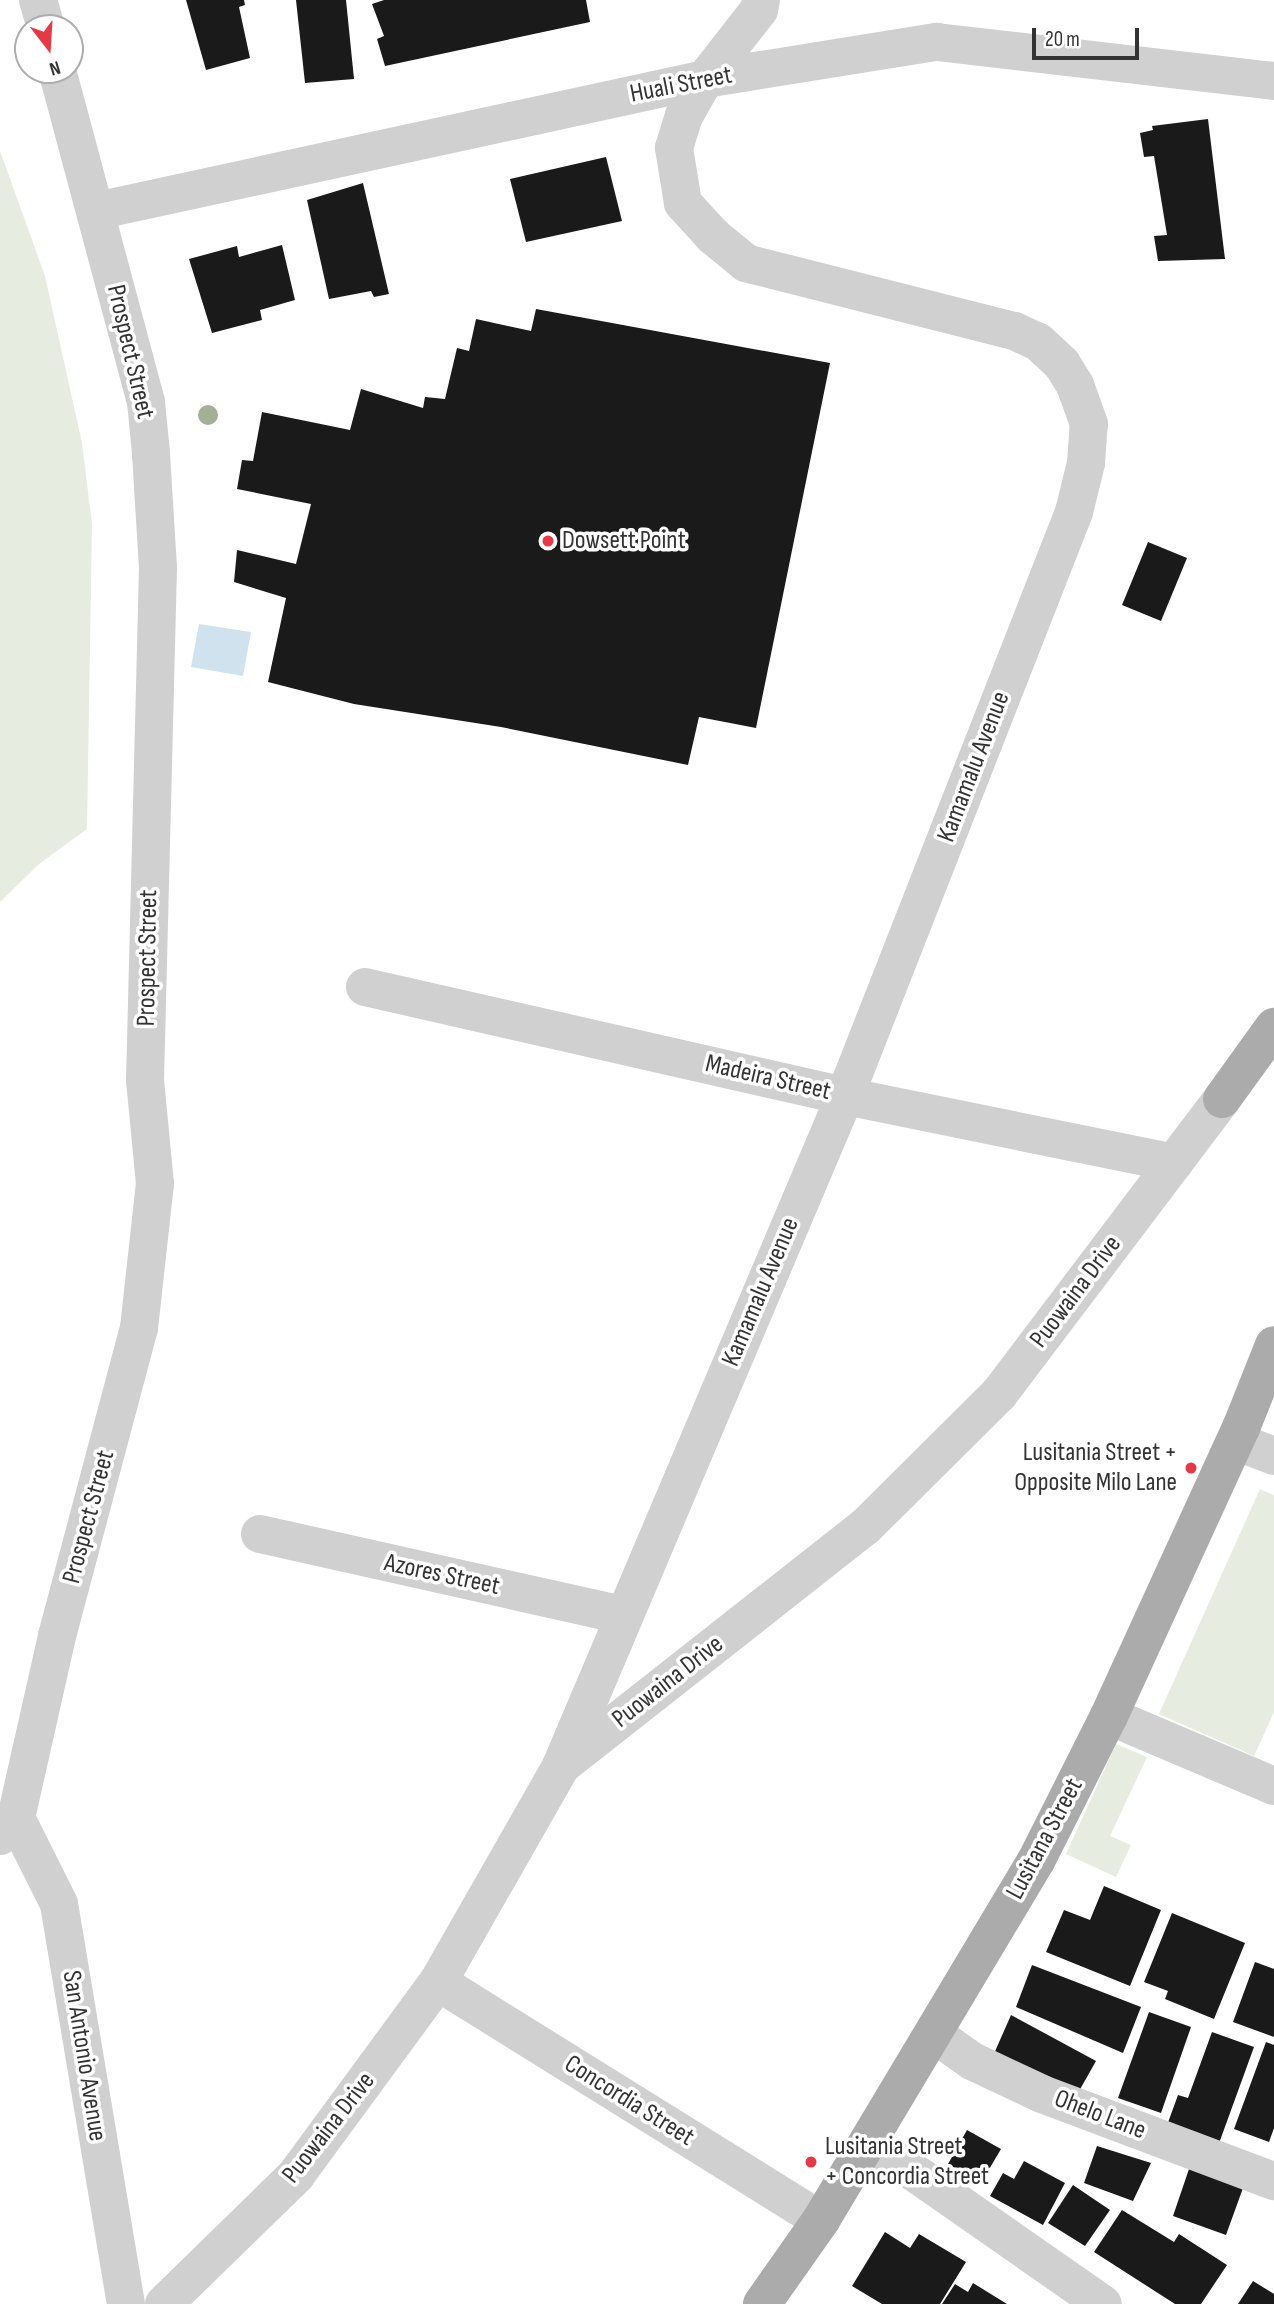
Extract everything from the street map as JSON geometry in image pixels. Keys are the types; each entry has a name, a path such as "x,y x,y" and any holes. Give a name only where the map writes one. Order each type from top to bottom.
{"main road":[{"path":"1222,1099 1274,1027"},
{"path":"1222,1099 1274,1058"},
{"name":"Lusitana Street","path":"761,2304 821,2220 1036,1861 1108,1716 1235,1441 1274,1345"}],"street":[{"name":"Kamamalu Avenue","path":"561,1766 845,1096 1074,512 1089,424 1062,364 1038,342 1014,331 746,263 713,236 683,203 674,148 705,79 759,10 761,0"},
{"name":"Huali Street","path":"96,211 705,79 937,42 1274,81"},
{"name":"Prospect Street","path":"8,1827 139,1328 155,1184 145,1081 158,568 146,402 61,84"},
{"name":"Madeira Street","path":"365,987 845,1096 1174,1163"},
{"name":"Puowaina Drive","path":"164,2304 296,2175 438,1982 561,1766 875,1517 999,1394 1222,1099"},
{"path":"1235,1441 1274,1456"},
{"name":"Azores Street","path":"260,1534 624,1615"},
{"path":"1108,1716 1274,1786"},
{"name":"San Antonio Avenue","path":"8,1827 59,1905 126,2304"},
{"name":"Concordia Street","path":"438,1982 821,2220"},
{"name":"Ohelo Lane","path":"934,2034 972,2061 1042,2094 1274,2181"},
{"path":"869,2141 1103,2304"}],"shaded area":[{"path":"0,151 45,276 82,443 92,524 87,829 39,864 0,902"},
{"path":"1260,1489 1274,1495 1274,1712 1254,1756 1159,1714"},
{"path":"1116,1744 1147,1757 1110,1836 1131,1845 1116,1877 1066,1854"}],"water":[{"path":"199,624 251,632 243,676 191,667"}],"building":[{"path":"186,0 244,0 245,5 239,7 250,58 206,70"},
{"path":"296,0 346,0 354,79 305,83"},
{"path":"384,0 586,0 590,22 385,66 377,39 384,36 372,4"},
{"path":"1208,119 1225,259 1158,261 1154,236 1167,235 1154,156 1144,157 1140,133 1153,130 1152,126"},
{"path":"606,157 622,221 526,242 510,179"},
{"path":"363,183 389,294 374,297 371,291 329,299 307,200"},
{"path":"282,245 295,300 260,310 262,320 212,333 189,259 237,246 239,257"},
{"name":"Dowsett Point","path":"536,309 830,363 756,728 699,717 688,765 501,727 354,704 268,682 286,598 234,582 237,550 296,564 311,504 237,489 242,460 253,461 262,412 350,430 361,389 423,408 425,397 445,399 457,348 469,351 476,319 531,331"},
{"path":"1148,542 1187,558 1161,621 1122,605"},
{"path":"1104,1886 1161,1910 1130,1986 1046,1952 1064,1910 1090,1920"},
{"path":"1172,1913 1245,1943 1214,2019 1165,1999 1168,1991 1144,1982"},
{"path":"1255,1962 1274,1969 1274,2037 1233,2022"},
{"path":"1032,1965 1141,2007 1123,2053 1016,2007"},
{"path":"1149,2012 1191,2027 1161,2113 1118,2098"},
{"path":"1011,2015 1096,2061 1074,2100 993,2056"},
{"path":"1212,2032 1254,2047 1218,2146 1166,2128 1178,2095 1188,2098"},
{"path":"1266,2042 1274,2045 1274,2128 1269,2142 1234,2129"},
{"path":"967,2130 1001,2149 981,2183 948,2164"},
{"path":"1097,2146 1151,2163 1133,2201 1084,2183"},
{"path":"1024,2161 1065,2183 1043,2225 990,2196 1003,2173 1014,2179"},
{"path":"1189,2169 1243,2188 1226,2235 1173,2216"},
{"path":"1073,2185 1110,2210 1085,2246 1048,2223"},
{"path":"1122,2210 1174,2242 1179,2234 1227,2265 1201,2304 1175,2304 1094,2252"},
{"path":"885,2232 910,2248 919,2234 966,2262 940,2304 882,2304 852,2286"},
{"path":"1253,2281 1274,2294 1274,2304 1238,2304"},
{"path":"973,2283 1007,2304 942,2304 955,2284 968,2292"}],"place":[{"name":"Dowsett Point","path":"548,541"},
{"name":"Lusitania Street + Opposite Milo Lane","path":"1191,1468"},
{"name":"Lusitania Street + Concordia Street","path":"811,2162"}]}
